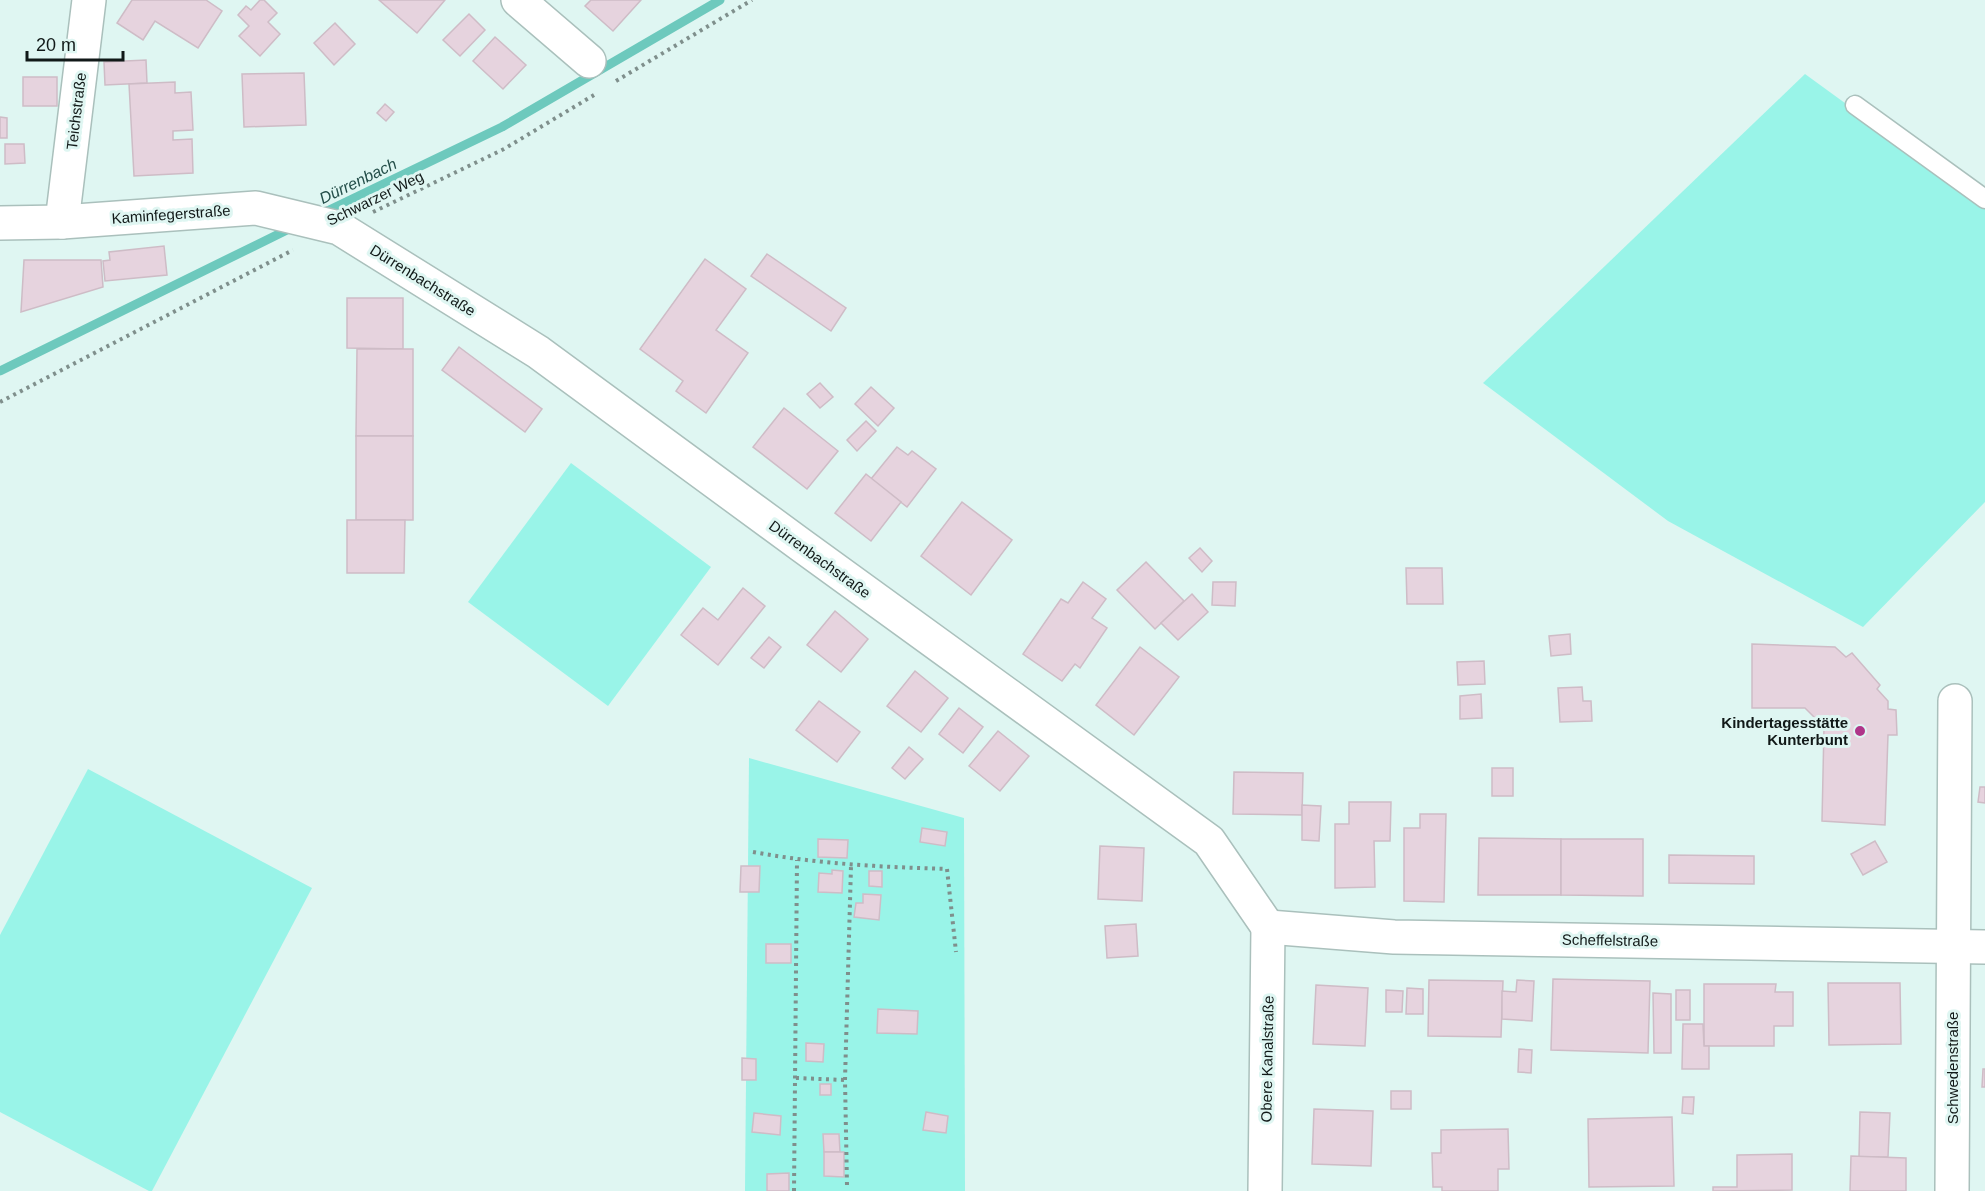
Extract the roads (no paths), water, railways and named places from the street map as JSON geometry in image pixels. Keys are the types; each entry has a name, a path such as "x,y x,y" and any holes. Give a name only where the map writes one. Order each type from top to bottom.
{"street":[{"name":"Teichstraße","path":"62,222 89,0"},
{"path":"518,0 589,61"},
{"name":"Kaminfegerstraße","path":"0,223 62,222 256,208 339,228"},
{"name":"Dürrenbachstraße","path":"339,228 538,352 1209,841 1268,927"},
{"path":"1954,701 1969,946"},
{"name":"Scheffelstraße","path":"1268,927 1394,937 1969,946"},
{"name":"Obere Kanalstraße","path":"1265,1191 1268,927"},
{"name":"Schwedenstraße","path":"1952,1191 1969,946"}],"lane":[{"path":"1855,105 1985,199"}],"waterway":[{"name":"Dürrenbach","path":"321,214 502,127 720,0"},
{"name":"Dürrenbach","path":"0,371 295,226"}],"place":[{"name":"Kindertagesstätte Kunterbunt","path":"1860,731"}]}
